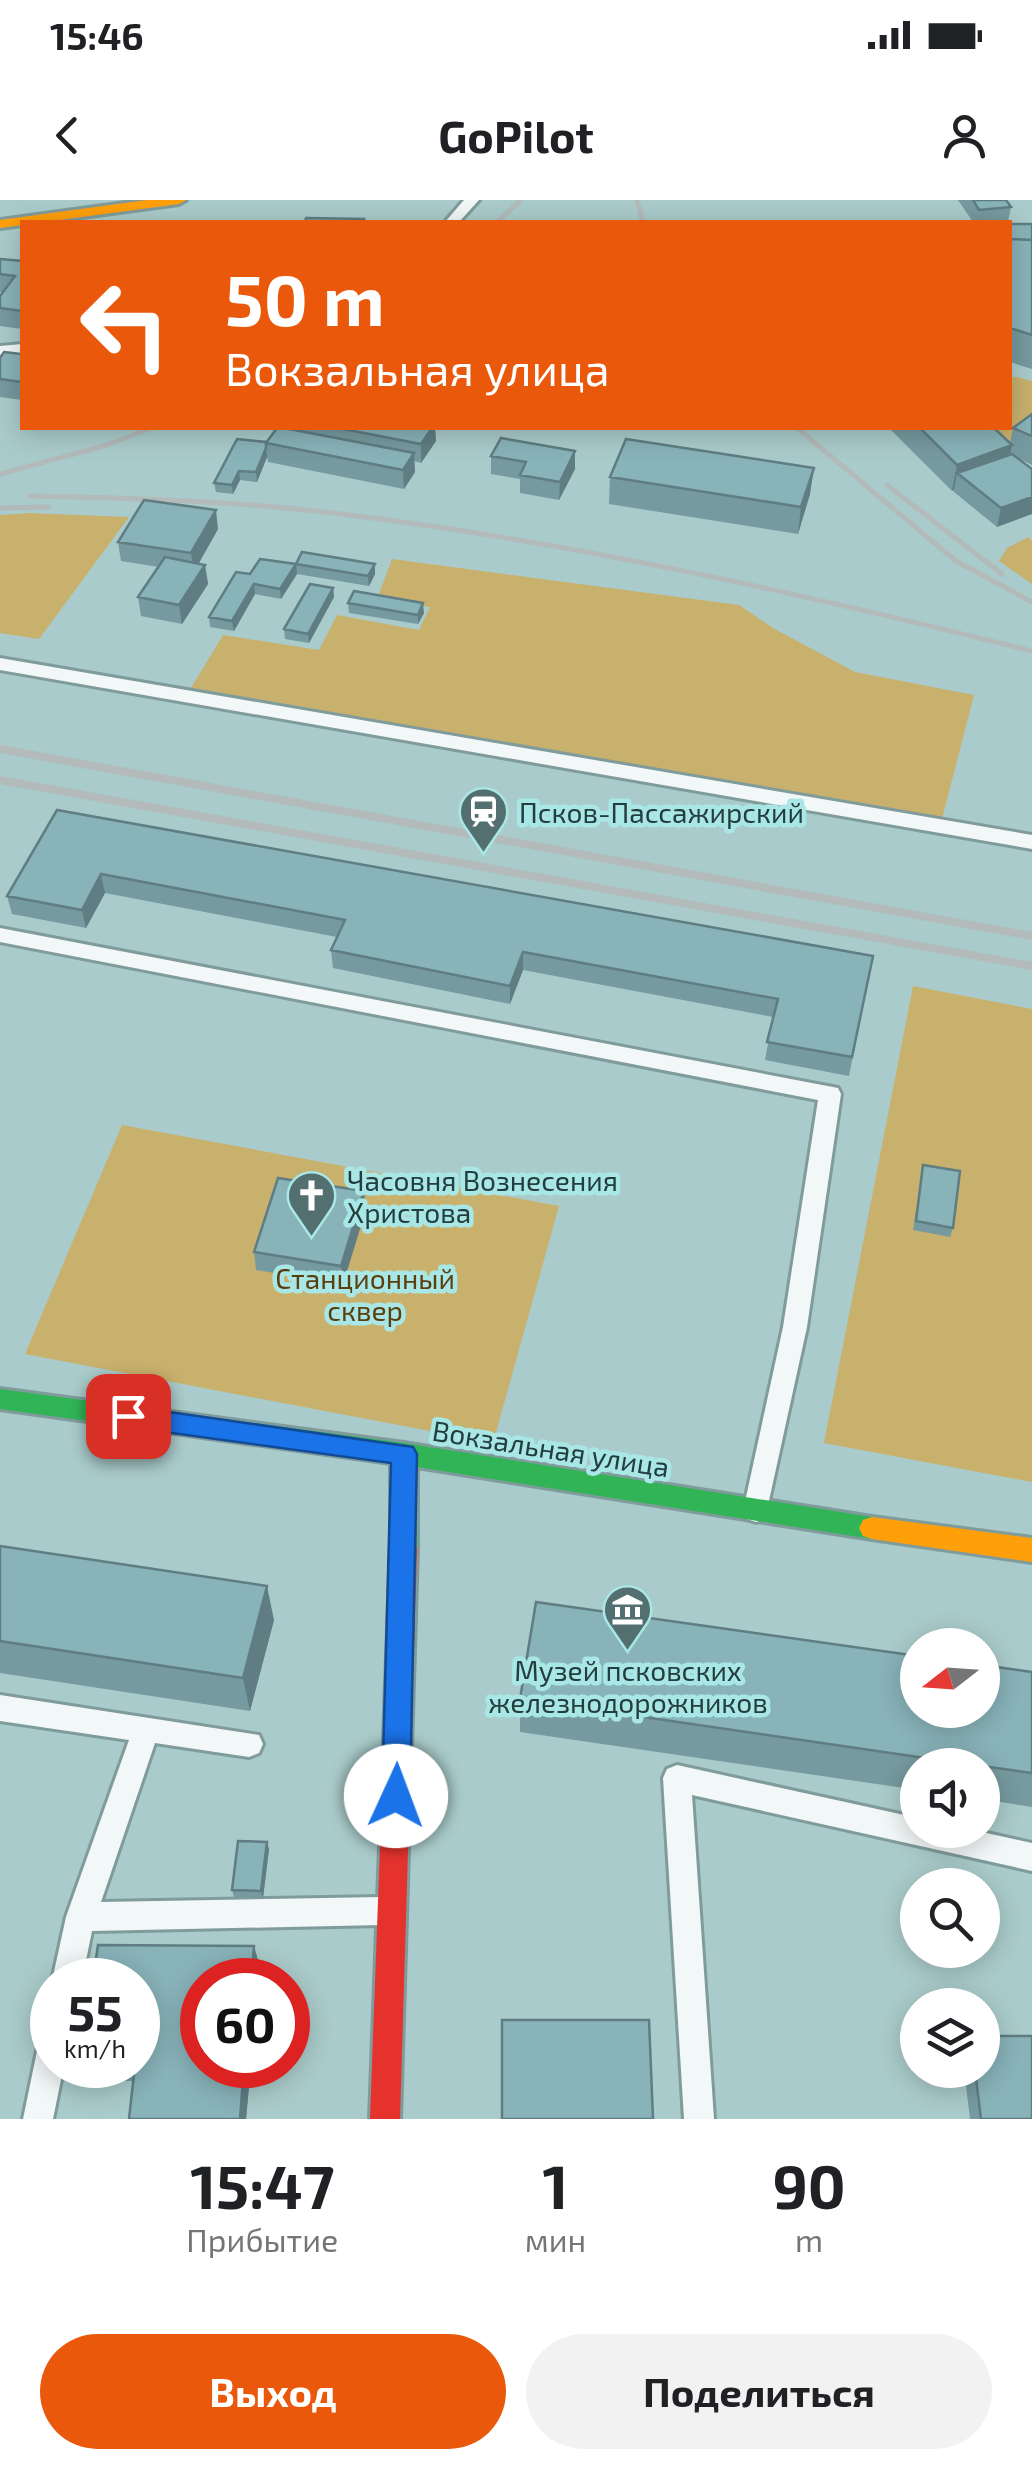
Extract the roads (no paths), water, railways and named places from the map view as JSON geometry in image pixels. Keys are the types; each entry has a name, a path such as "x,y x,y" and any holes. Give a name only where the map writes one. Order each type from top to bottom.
{"main road":[{"path":"30,220 179,200"},
{"name":"Вокзальная улица","path":"0,1398 404,1454 756,1511 1032,1550"},
{"path":"385,2119 404,1454"}],"lane":[{"path":"454,220 472,200"},
{"path":"0,664 1032,842"},
{"path":"0,935 830,1094 795,1326 756,1511"},
{"path":"0,1708 249,1744"},
{"path":"73,1958 81,1917 146,1730"},
{"path":"699,2119 677,1778 1032,1857"},
{"path":"81,1917 392,1911"},
{"path":"38,2119 44,2088"}],"railway":[{"path":"499,220 521,200"},
{"path":"637,200 642,220"},
{"path":"0,474 107,445 146,430"},
{"path":"799,430 956,561 1032,602"},
{"path":"887,485 1002,574"},
{"path":"30,496 258,506 509,538 685,571 1032,651"},
{"path":"0,508 48,507"},
{"path":"0,749 1032,936"},
{"path":"0,780 1032,966"}],"place":[{"name":"Псков-Пассажирский","path":"484,854"},
{"name":"Часовня Вознесения Христова","path":"312,1238"},
{"name":"Музей псковских железнодорожников","path":"628,1652"}],"park label":[{"name":"Станционный сквер","path":"365,1294"}]}
